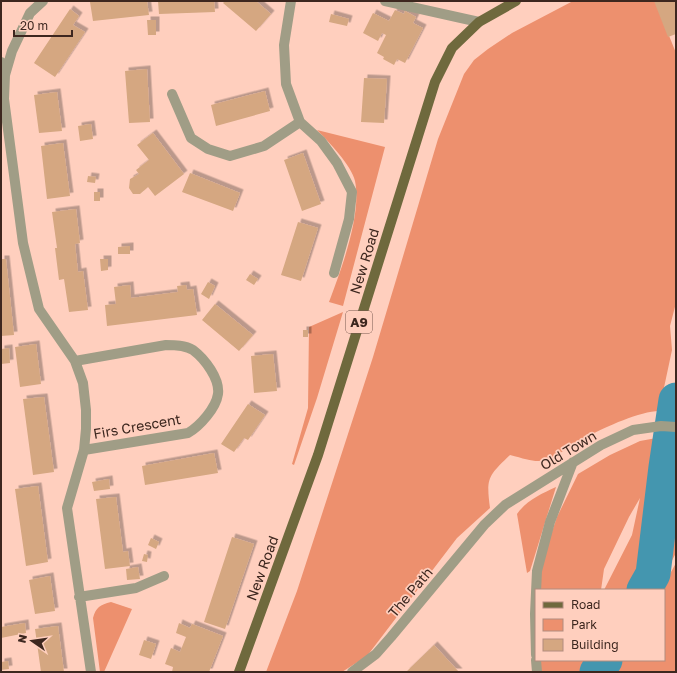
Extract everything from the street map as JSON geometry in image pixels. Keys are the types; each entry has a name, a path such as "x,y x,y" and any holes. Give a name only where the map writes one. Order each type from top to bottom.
{"main road":[{"name":"New Road","path":"239,672 318,455 435,82 452,48 479,22 516,1"}],"street":[{"name":"Firs Crescent","path":"43,1 30,13 12,51 5,75 4,99 23,243 39,309 75,361 83,383 86,410 84,450 67,508 91,672"},
{"path":"291,1 284,45 286,84 300,122 321,141 337,163 352,192 349,219 334,272"},
{"path":"385,1 479,22"},
{"name":"Firs Crescent","path":"1,62 5,75"},
{"path":"172,94 190,138 208,149 230,156 264,146 300,122"},
{"name":"Firs Crescent","path":"75,361 166,345 179,345 192,350 212,371 217,385 218,394 208,415 200,424 188,433 84,450"},
{"name":"Old Town","path":"485,524 505,505 601,445 633,430 660,426 676,427"},
{"path":"536,589 537,571 550,522 573,462"},
{"name":"The Path","path":"352,672 376,654 386,643 485,524"},
{"path":"79,597 136,588 164,576"},
{"path":"535,600 535,634"},
{"path":"536,661 537,672"}],"green space":[{"path":"573,1 655,1 676,53 676,303 670,326 672,350 659,411 643,414 613,424 545,460 533,461 510,455 497,468 490,478 488,490 490,508 457,538 367,656 342,672 266,672 297,591 373,357 438,139 464,74 474,60 488,49 512,33"},
{"path":"317,130 385,147 343,306 329,302 344,259 353,226 356,210 355,181 345,161"},
{"path":"343,312 317,398 294,465 292,464 308,408 309,327"},
{"path":"662,437 662,440 676,441 676,553 657,589 605,589 632,535 640,498 629,517 604,569 601,589 539,589 542,561 557,517 578,474 610,455 640,441"},
{"path":"556,487 530,571 527,573 517,514 530,501"},
{"path":"676,563 676,672 615,672 621,661 665,661 665,589 662,589"},
{"path":"111,602 132,609 104,672 100,672 93,618 99,607"},
{"path":"541,661 618,661 612,672 541,672"}],"building":[{"path":"147,1 149,15 93,21 90,2"},
{"path":"158,1 214,1 215,12 159,14"},
{"path":"225,1 256,1 271,14 256,31 223,3"},
{"path":"654,1 676,1 676,34 668,37"},
{"path":"70,9 79,16 73,25 85,32 55,77 34,63"},
{"path":"395,10 404,14 405,11 416,17 413,23 423,28 405,63 397,59 394,65 383,59 384,57 377,53 386,35 382,33 378,41 363,33 373,13 389,21"},
{"path":"331,14 349,19 347,26 329,22"},
{"path":"147,20 156,20 156,35 148,35"},
{"path":"147,69 150,122 129,123 125,71"},
{"path":"364,78 387,79 384,123 361,122"},
{"path":"265,91 270,111 216,126 211,105"},
{"path":"57,92 62,131 39,133 34,95"},
{"path":"91,124 93,139 80,141 78,126"},
{"path":"153,133 184,174 155,196 148,187 140,194 133,194 129,188 130,179 139,174 136,170 149,160 137,145"},
{"path":"63,143 70,196 47,199 41,146"},
{"path":"303,153 321,204 302,211 284,160"},
{"path":"190,173 240,193 233,211 182,192"},
{"path":"88,176 96,177 95,183 87,182"},
{"path":"94,192 100,192 100,201 94,201"},
{"path":"76,209 80,243 75,244 78,272 83,271 88,310 69,312 64,279 59,280 55,248 57,248 52,212"},
{"path":"298,222 318,228 301,281 281,275"},
{"path":"130,246 130,254 118,254 118,247"},
{"path":"1,259 6,259 14,335 1,336"},
{"path":"100,259 108,259 108,270 101,271"},
{"path":"250,274 258,279 254,285 246,280"},
{"path":"208,282 215,286 209,299 201,294"},
{"path":"130,285 131,298 178,292 177,286 186,285 187,290 193,289 197,315 107,326 105,305 116,304 114,287"},
{"path":"215,304 253,335 239,351 202,320"},
{"path":"303,330 308,330 308,337 303,337"},
{"path":"36,344 41,384 20,387 15,347"},
{"path":"9,348 10,363 1,364 1,349"},
{"path":"273,354 277,391 254,393 251,356"},
{"path":"44,397 54,472 33,475 23,399"},
{"path":"248,404 265,415 248,440 244,438 234,452 221,444"},
{"path":"214,453 218,473 145,485 142,466"},
{"path":"109,479 110,489 94,491 92,482"},
{"path":"38,486 48,562 26,566 15,489"},
{"path":"116,497 123,552 128,551 130,566 105,569 96,499"},
{"path":"232,537 254,544 225,629 204,622"},
{"path":"151,538 159,542 156,549 148,545"},
{"path":"144,554 148,555 147,562 142,561"},
{"path":"138,567 140,579 127,580 126,569"},
{"path":"50,576 55,611 35,614 29,580"},
{"path":"25,623 26,633 1,638 1,627"},
{"path":"179,623 190,628 192,624 223,636 209,672 172,672 173,667 165,664 171,648 180,652 186,637 176,633"},
{"path":"58,626 64,672 41,672 35,629"},
{"path":"144,640 156,644 151,659 139,655"},
{"path":"434,645 459,672 406,672"},
{"path":"8,661 9,669 1,670 1,662"}],"waterway":[{"path":"645,589 653,574 676,400"},
{"path":"597,672 604,661"}]}
